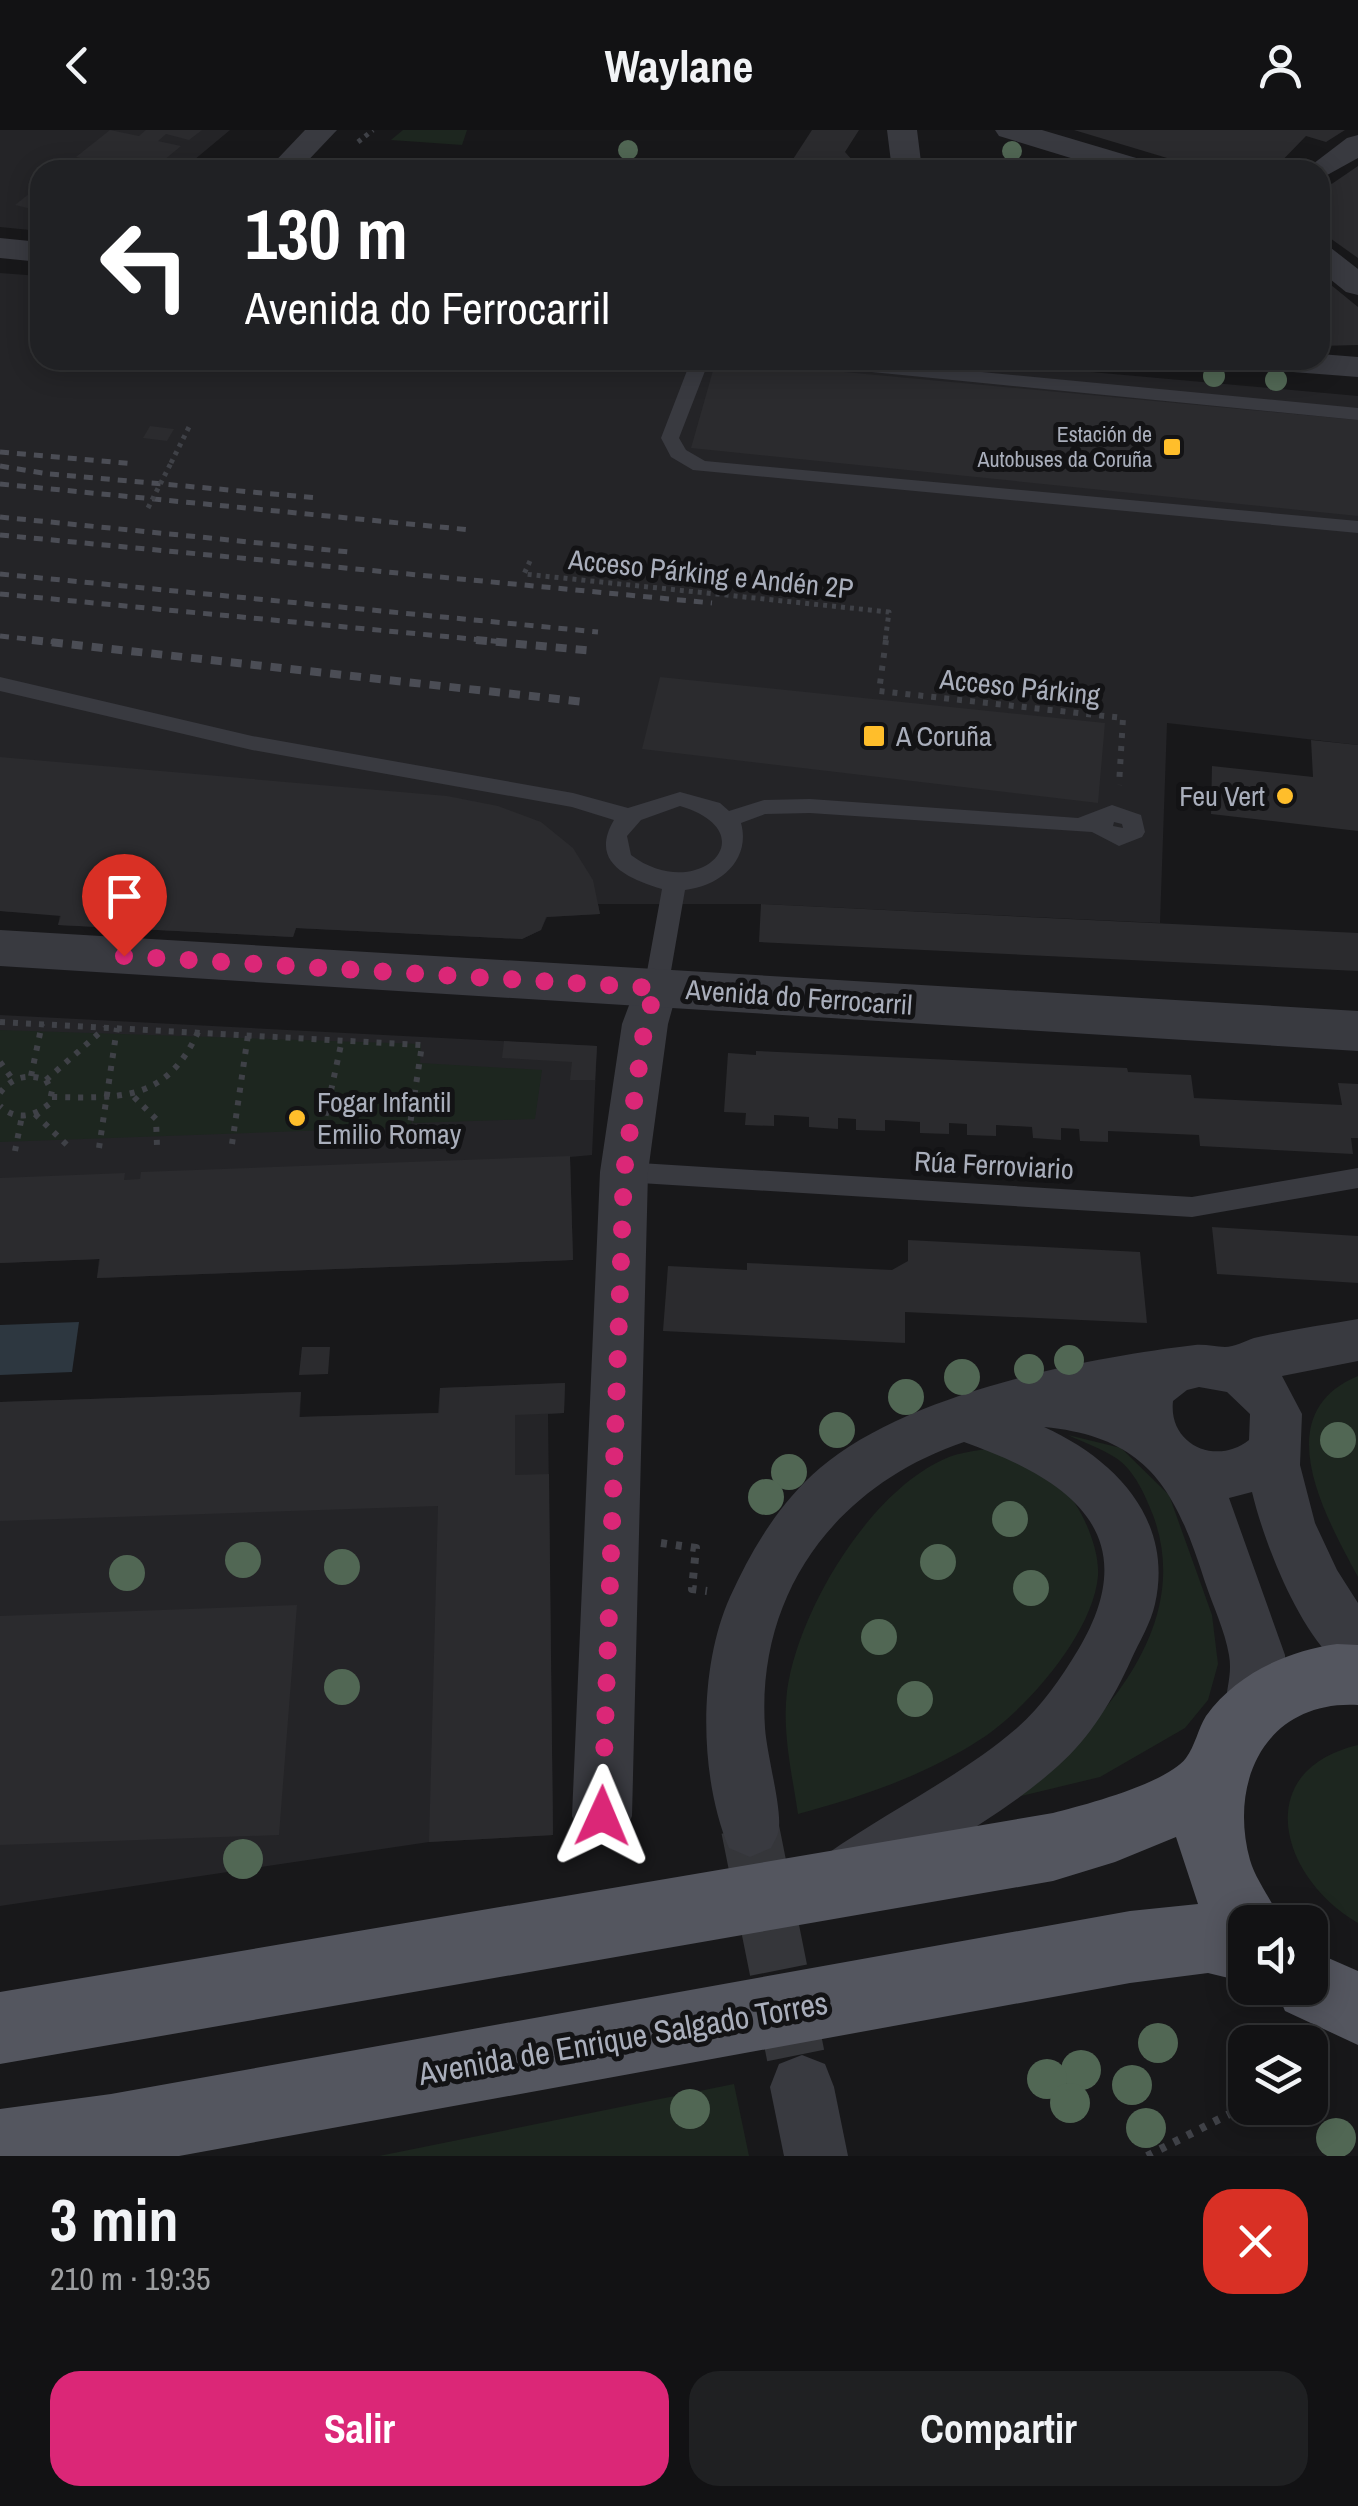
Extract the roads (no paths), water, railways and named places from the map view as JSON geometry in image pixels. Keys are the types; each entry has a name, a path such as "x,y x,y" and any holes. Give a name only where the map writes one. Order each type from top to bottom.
{"main road":[{"path":"1234,1905 1227,1896 1209,1838 1210,1782 1225,1742 1251,1710 1294,1684 1358,1675"},
{"path":"0,2028 1053,1847 1117,1831 1174,1806 1210,1782"},
{"name":"Avenida de Enrique Salgado Torres","path":"0,2146 111,2131 1130,1947 1208,1938 1228,1942"},
{"path":"1328,2005 1350,2028"}],"street":[{"path":"292,160 322,130"},
{"path":"902,130 906,160"},
{"path":"1010,130 1109,160"},
{"path":"1330,163 1358,144"},
{"path":"0,248 30,251"},
{"path":"1330,263 1358,285"},
{"path":"1330,365 1358,367"},
{"name":"Avenida do Ferrocarril","path":"0,948 1358,1031"},
{"path":"602,1816 624,1172 645,1024 656,988"},
{"path":"1231,1369 1253,1360 1358,1341"},
{"path":"983,1412 1057,1405 1120,1423 1169,1454 1223,1478 1260,1466 1275,1437 1286,1398 1310,1367 1358,1341"},
{"path":"750,1828 734,1697 740,1643 782,1550 816,1503 863,1465 908,1438 983,1412 1115,1377 1213,1364 1231,1369 1262,1389 1275,1437 1284,1507 1316,1589 1358,1646"},
{"path":"1178,1368 1150,1390 1147,1424 1212,1519 1258,1655 1258,1682 1251,1710"},
{"path":"830,1887 988,1782 1048,1736 1089,1683 1119,1631 1131,1580 1130,1539 1108,1498 1077,1470 983,1412"},
{"path":"802,2086 816,2156"}],"lane":[{"path":"693,370 670,438 678,452 700,466 1358,527"},
{"path":"904,370 1358,414"},
{"path":"0,684 252,743 573,800 628,816"},
{"path":"660,801 699,802 728,819 735,832 736,846 731,858 720,870 703,878 675,882 645,877 620,855 616,842 619,828 628,816 660,801"},
{"path":"728,819 764,807 810,806 1078,826 1109,818"},
{"path":"656,988 675,882"},
{"name":"Rúa Ferroviario","path":"624,1172 1192,1207 1358,1178"}],"tunnel":[{"path":"750,1828 802,2087"}],"railway":[{"path":"0,452 135,464"},
{"path":"0,466 49,474"},
{"path":"50,474 319,498"},
{"path":"0,484 471,530"},
{"path":"0,517 349,552"},
{"path":"0,535 712,603"},
{"path":"0,574 598,632"},
{"path":"0,594 503,642"},
{"path":"0,636 54,642"},
{"path":"32,640 584,702"},
{"path":"476,640 595,651"}],"place":[{"name":"Estación de Autobuses da Coruña","path":"1172,447"},
{"name":"A Coruña","path":"874,736"},
{"name":"Feu Vert","path":"1285,796"},
{"name":"Fogar Infantil Emilio Romay","path":"297,1118"}]}
